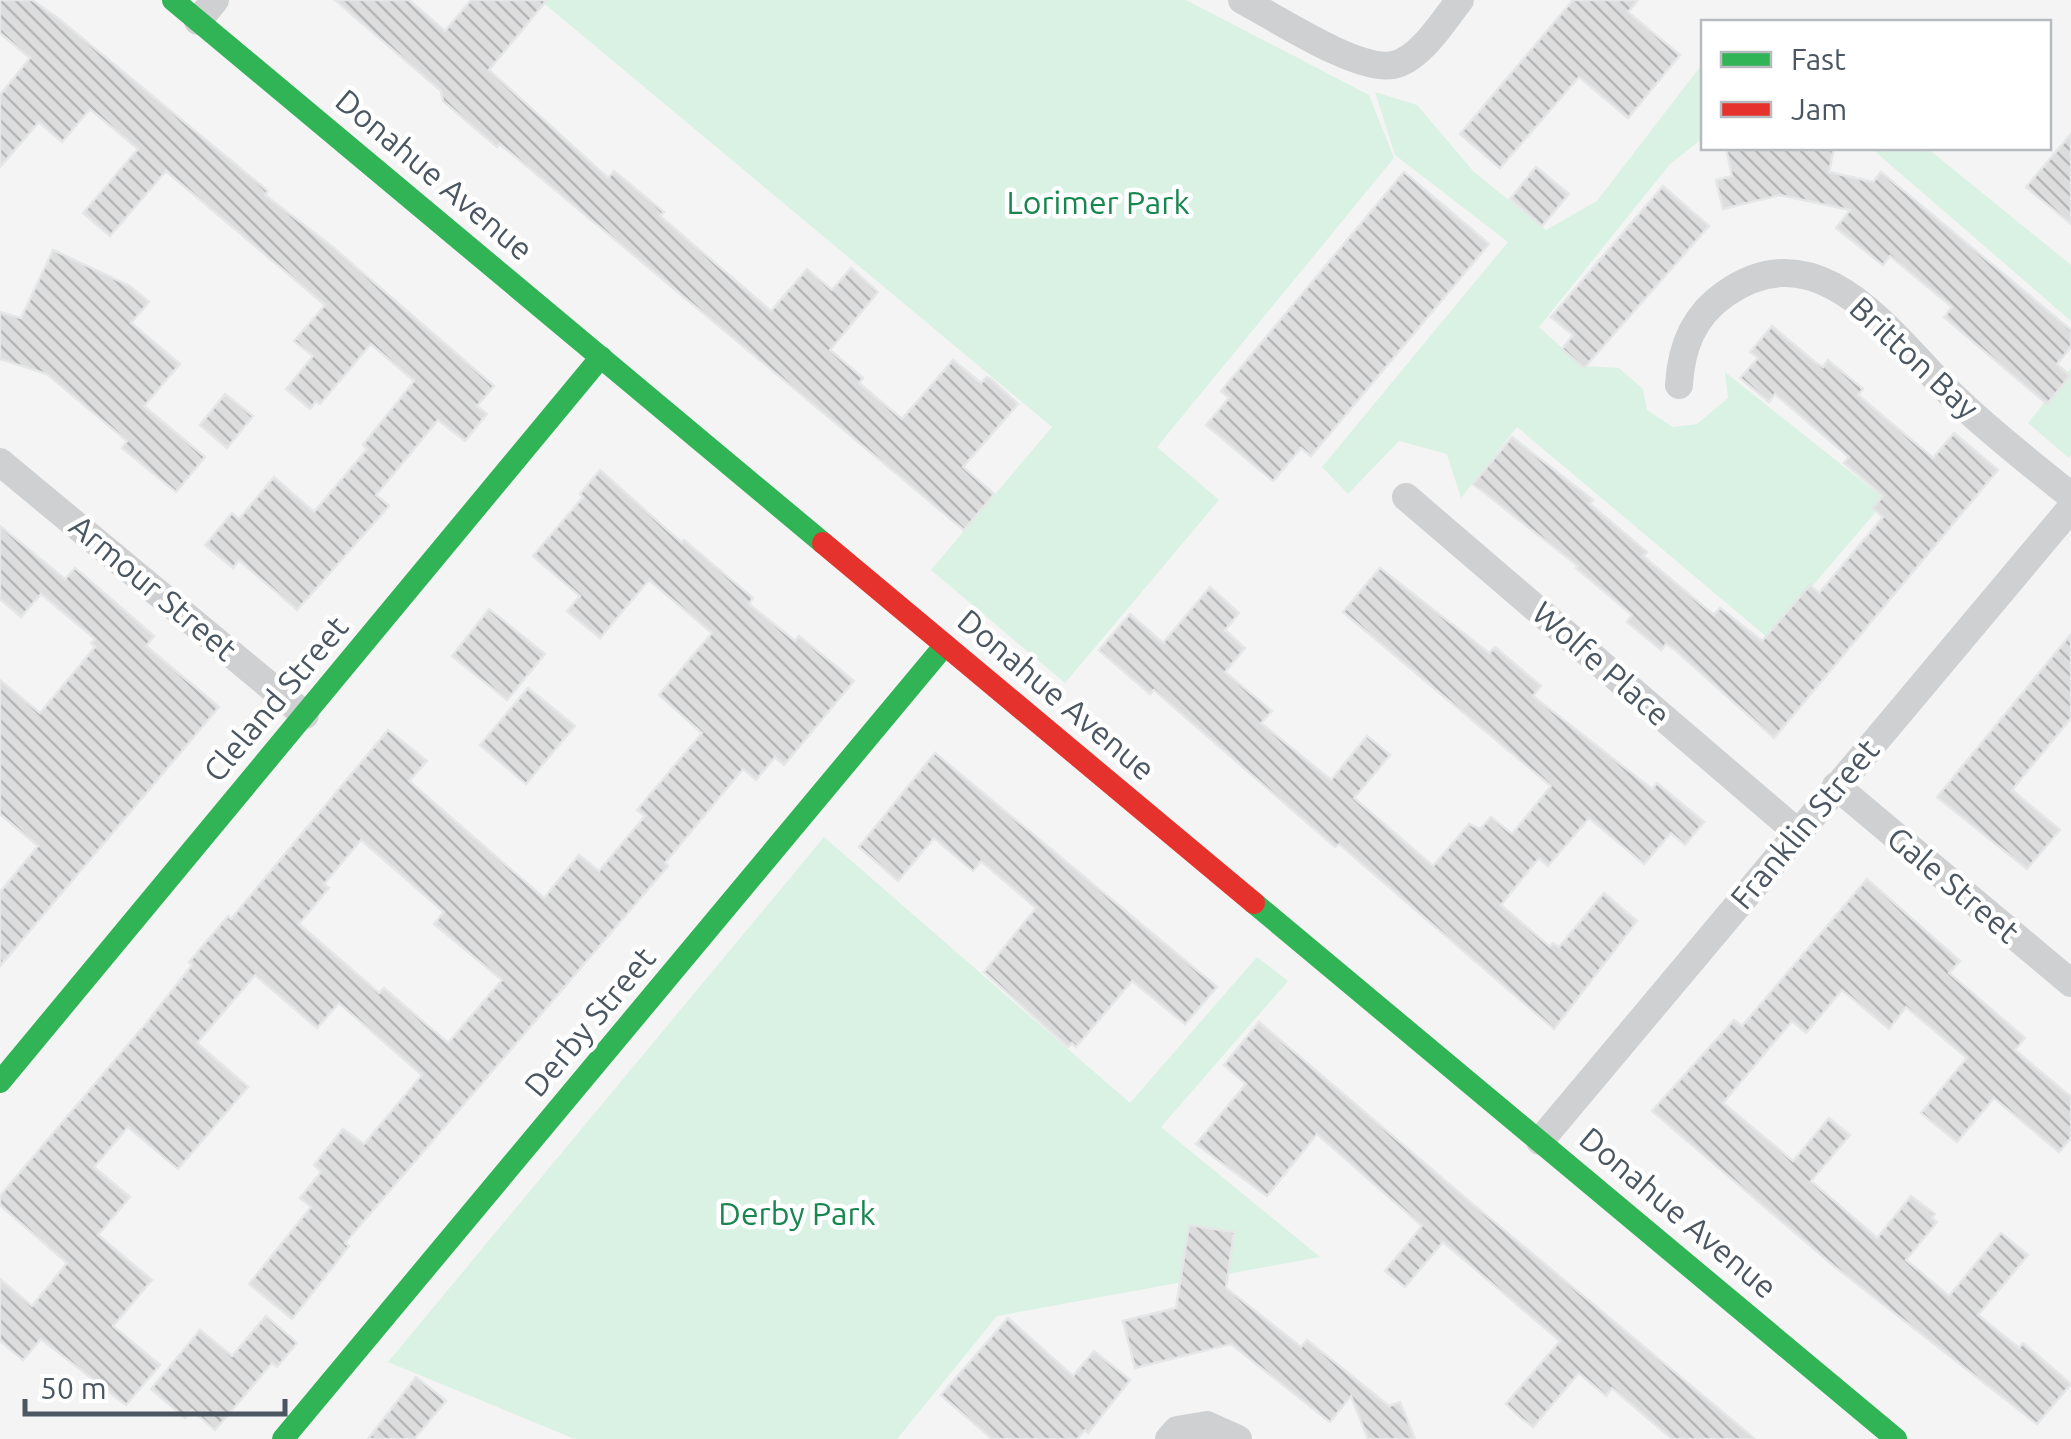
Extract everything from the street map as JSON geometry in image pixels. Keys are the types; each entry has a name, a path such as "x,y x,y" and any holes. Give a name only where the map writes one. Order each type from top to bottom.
{"street":[{"name":"Donahue Avenue","path":"173,0 206,10 601,357 1540,1140 1888,1436"},
{"path":"1242,0 1371,64 1394,65 1413,53 1460,0"},
{"name":"Britton Bay","path":"1679,385 1686,339 1718,299 1758,276 1806,276 1832,285 1878,316 1959,402 2071,496"},
{"name":"Cleland Street","path":"0,1082 601,357"},
{"name":"Armour Street","path":"0,462 305,715"},
{"name":"Wolfe Place","path":"1406,497 1797,832"},
{"name":"Franklin Street","path":"1540,1140 2071,508"},
{"name":"Derby Street","path":"283,1439 945,645"},
{"name":"Gale Street","path":"1836,786 2071,983"},
{"path":"1170,1439 1178,1430 1206,1426 1238,1439"}],"green space":[{"name":"Lorimer Park","path":"540,0 1186,0 1369,95 1394,158 1157,447 1219,500 1065,683 931,570 1052,427"},
{"path":"1701,66 1701,140 1670,164 1539,327 1582,366 1619,368 1643,389 1647,410 1673,427 1697,424 1728,398 1725,372 1886,500 1768,638 1517,427 1461,498 1447,454 1399,441 1348,494 1322,467 1508,242 1395,155 1375,92 1417,105 1474,172 1546,230 1597,201"},
{"path":"1873,150 1929,150 2071,265 2071,321"},
{"path":"2071,368 2071,455 2069,458 2028,423"},
{"name":"Derby Park","path":"824,837 1130,1103 1257,957 1288,981 1161,1127 1320,1257 997,1316 897,1439 575,1439 388,1362"}],"building":[{"path":"0,0 32,0 59,19 268,191 265,195 334,248 494,386 477,406 487,414 465,441 438,420 376,495 389,506 297,610 239,560 233,568 205,545 232,513 239,519 274,477 314,512 367,449 363,445 414,381 371,344 320,404 316,401 310,409 286,389 313,356 294,341 325,305 166,171 110,236 83,213 138,149 90,109 62,142 39,122 0,167 0,95 30,58 0,33"},
{"path":"335,0 409,0 445,31 471,0 547,0 489,70 608,178 614,171 664,212 660,216 771,311 807,269 832,290 851,268 878,292 830,350 863,378 859,383 902,419 953,360 981,383 987,377 992,380 1018,404 963,467 994,494 964,530 500,144 497,147 443,101 441,91"},
{"path":"1573,0 1638,0 1628,12 1680,55 1628,118 1579,77 1500,168 1460,134"},
{"path":"2071,134 2071,224 2026,187"},
{"path":"1726,150 1834,150 1829,172 1873,182 1881,172 2071,330 2071,347 2057,364 2070,376 2047,404 1944,317 1952,307 1890,256 1883,265 1836,228 1850,210 1780,195 1723,209 1716,180 1732,176"},
{"path":"1536,167 1569,194 1542,226 1510,199"},
{"path":"1404,172 1489,244 1311,456 1301,448 1273,481 1206,425 1229,398 1221,391"},
{"path":"1663,186 1709,226 1584,368 1562,349 1573,335 1551,317"},
{"path":"53,250 130,286 149,302 131,323 180,364 144,406 205,457 176,492 122,448 127,441 47,374 0,359 0,312 21,318"},
{"path":"1772,326 1823,367 1828,360 1863,389 1858,395 1933,458 1954,433 1998,470 1774,738 1674,649 1666,644 1661,650 1627,622 1632,615 1578,566 1473,484 1512,437 1593,500 1590,504 1647,552 1643,556 1714,615 1720,608 1762,641 1810,585 1819,593 1883,517 1873,508 1883,496 1844,463 1849,457 1775,394 1769,402 1740,378 1758,358 1750,352"},
{"path":"225,394 253,416 227,448 200,425"},
{"path":"600,470 682,543 684,540 753,598 749,604 795,641 799,636 854,681 784,765 775,757 756,780 743,769 665,863 668,866 345,1243 349,1246 292,1319 249,1284 311,1207 300,1198 321,1172 314,1165 343,1129 364,1144 422,1075 339,1003 317,1028 255,975 197,1043 248,1087 178,1169 128,1127 94,1167 130,1197 98,1235 152,1280 113,1326 160,1365 126,1405 41,1339 23,1360 0,1341 0,1279 32,1306 67,1263 0,1205 0,1196 148,1021 192,965 189,962 228,916 231,919 388,730 427,761 409,781 544,898 579,855 599,871 645,816 637,810 702,733 659,695 712,633 649,580 600,638 567,611 580,596 533,556 583,497 580,494","holes":["361,840 444,912 434,924 502,980 448,1043 384,988 379,993 299,924 329,888 324,884"]},
{"path":"0,526 65,579 75,568 154,636 146,646 219,707 0,966 0,892 38,846 0,814 0,680 40,713 95,647 91,643 95,639 41,594 21,617 0,599"},
{"path":"1380,568 1489,653 1495,647 1541,686 1533,696 1652,789 1657,783 1704,822 1685,845 1671,833 1644,864 1589,818 1548,866 1539,858 1501,905 1550,947 1553,943 1559,947 1604,893 1637,921 1554,1029 1339,844 1335,847 1154,690 1150,694 1099,650 1130,614 1163,643 1210,587 1239,613 1225,630 1245,648 1225,672 1272,711 1261,723 1331,780 1367,736 1390,755 1354,798 1433,866 1469,824 1480,829 1491,817 1512,834 1551,786 1343,612"},
{"path":"489,609 545,654 507,700 452,656"},
{"path":"2071,634 2071,718 2012,790 2060,830 2027,869 1937,797"},
{"path":"528,688 575,726 526,784 480,745"},
{"path":"935,753 1217,987 1185,1024 1132,981 1076,1047 1072,1043 1068,1047 984,972 1036,908 981,861 973,871 934,838 898,881 859,847"},
{"path":"1867,879 1960,961 1949,973 2025,1038 2015,1050 2071,1097 2071,1138 2059,1152 1994,1098 1957,1142 1921,1113 1967,1058 1906,1007 1889,1029 1842,990 1806,1033 1792,1021 1723,1103 1793,1161 1829,1118 1850,1135 1811,1181 1877,1238 1911,1196 1935,1214 1932,1218 1937,1222 1906,1260 1949,1296 2001,1233 2028,1255 1978,1315 2019,1348 2023,1343 2071,1384 2037,1424 1834,1266 1652,1111 1734,1020 1742,1026"},
{"path":"1259,1022 1755,1439 1672,1439 1612,1388 1606,1396 1579,1373 1533,1427 1521,1418 1506,1404 1560,1341 1443,1242 1405,1287 1385,1271 1422,1226 1317,1134 1267,1196 1196,1144 1246,1084 1224,1065"},
{"path":"1189,1225 1234,1232 1226,1288 1301,1347 1307,1340 1389,1406 1400,1402 1415,1439 1368,1439 1351,1396 1330,1422 1231,1344 1135,1368 1123,1321 1176,1308"},
{"path":"266,1316 297,1343 277,1367 272,1363 215,1430 192,1410 185,1418 151,1389 200,1330 232,1356"},
{"path":"1008,1318 1073,1376 1094,1351 1130,1380 1088,1433 1085,1430 1077,1439 992,1439 941,1395"},
{"path":"416,1377 446,1401 414,1439 368,1439"}],"traffic: fast":[{"path":"173,0 823,543"},
{"path":"0,1082 601,357"},
{"path":"283,1439 945,645"},
{"path":"1254,903 1896,1439"}],"traffic: jam":[{"path":"823,543 1254,903"}]}
